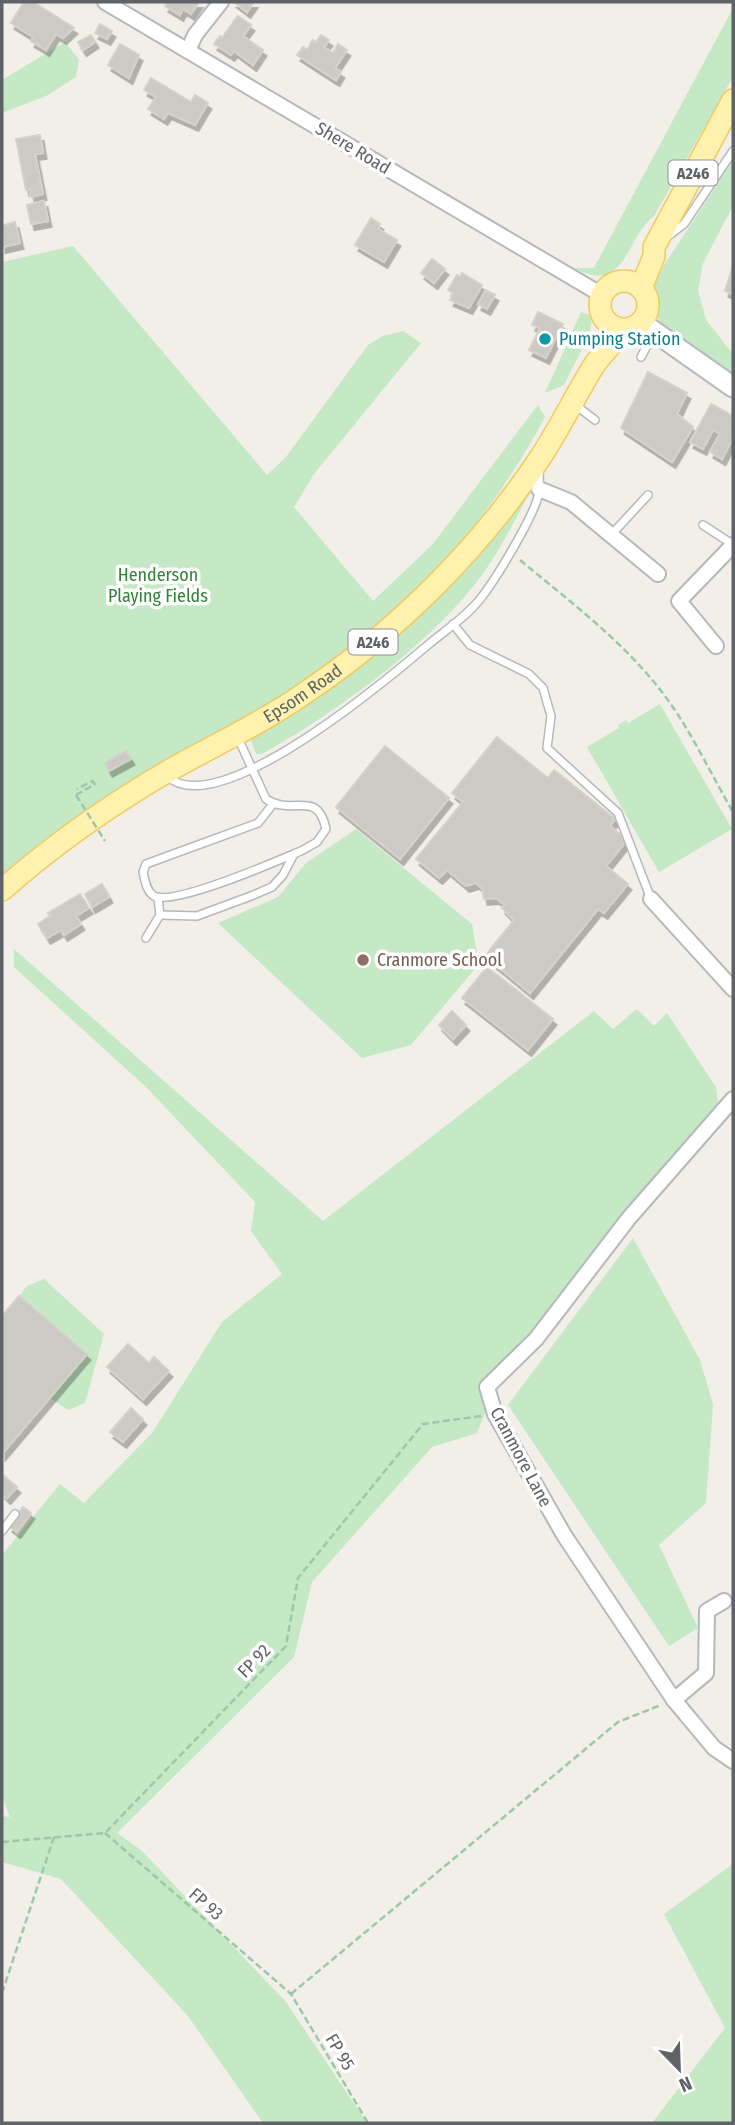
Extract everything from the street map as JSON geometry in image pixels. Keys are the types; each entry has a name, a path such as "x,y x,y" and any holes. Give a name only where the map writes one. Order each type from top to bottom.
{"main road":[{"name":"A246","path":"632,284 733,100"},
{"path":"632,284 648,299 648,308 631,326 599,305 602,295 607,287 632,284"},
{"name":"Epsom Road","path":"2,890 69,835 165,773 320,684 394,625 471,548 539,460 595,364 597,342 631,326"}],"street":[{"name":"Shere Road","path":"105,2 602,295"},
{"path":"188,51 195,35 222,2"},
{"path":"631,326 733,387"},
{"path":"539,489 571,502 658,574"},
{"path":"716,646 678,601 733,544"},
{"path":"651,899 733,989"},
{"name":"Cranmore Lane","path":"733,1099 629,1218 536,1339 487,1387 495,1414 564,1535 674,1700 714,1748 733,1762"},
{"path":"674,1700 706,1673 707,1611 724,1601"}],"lane":[{"path":"656,243 684,224 733,151"},
{"path":"631,326 641,357"},
{"path":"574,403 595,420"},
{"path":"165,773 172,780 195,787 252,768 317,732 453,624 480,599 527,523 539,489 539,460"},
{"path":"611,535 648,495"},
{"path":"703,525 733,544"},
{"path":"453,624 470,645 529,674 543,688 551,716 547,748 618,813 651,899"},
{"path":"236,734 266,799 289,807 311,804 319,810 326,829 317,842 294,853 187,895 158,898 150,893 142,872 146,864 258,823 273,803"},
{"path":"160,915 197,916 272,887 283,875 294,853"},
{"path":"146,938 160,915 158,898"},
{"path":"2,1531 15,1514"}],"path":[{"path":"509,552 582,611 644,671 674,711 733,812"},
{"path":"77,789 92,780 94,784 76,795 105,841"},
{"name":"FP 92","path":"105,1833 286,1646 298,1577 424,1424 495,1414"},
{"path":"291,1994 618,1722 674,1700"},
{"path":"2,1842 105,1833"},
{"name":"FP 93","path":"105,1833 291,1994"},
{"path":"2,1993 54,1836"},
{"name":"FP 95","path":"291,1994 368,2123"}],"green space":[{"path":"733,8 733,77 654,216 644,226 615,270 605,275 591,275 574,268 594,268"},
{"path":"65,42 79,60 76,77 48,95 2,113 2,80"},
{"path":"733,160 733,206 703,263 698,291 706,320 733,354 731,376 677,339 660,322 652,303 655,279"},
{"name":"Henderson Playing Fields","path":"73,246 267,475 286,457 368,345 383,336 403,331 421,343 314,474 294,507 373,601 432,545 538,405 545,417 522,457 468,533 438,568 371,633 286,698 122,788 48,838 2,875 2,262"},
{"path":"581,312 592,316 590,333 564,385 545,393"},
{"path":"526,492 529,494 490,563 439,624 352,697 291,737 262,754 256,754 251,741 257,733 345,676 425,610 474,560"},
{"path":"660,704 732,829 659,872 587,747 619,728 618,725 626,720 628,723"},
{"path":"356,829 472,924 479,964 411,1045 362,1058 218,923 278,897 306,863"},
{"path":"14,949 323,1221 594,1011 613,1029 637,1009 654,1026 667,1013 716,1087 719,1112 501,1371 477,1433 432,1447 312,1582 294,1657 117,1833 141,1850 286,2002 367,2123 263,2123 188,2016 61,1879 2,1862 2,1816 10,1817 2,1796 2,1555 60,1484 84,1503 152,1433 222,1322 282,1274 251,1231 255,1202 146,1087 14,967"},
{"path":"633,1238 700,1360 713,1404 706,1503 659,1545 698,1628 669,1646 508,1405"},
{"path":"44,1279 104,1334 85,1403 68,1410 50,1398 87,1354 19,1296 27,1286"},
{"path":"733,1864 733,2123 652,2123 725,2028 664,1914"}],"building":[{"path":"24,2 33,2 74,28 63,38 56,34 46,50 31,41 33,37 11,23"},
{"path":"168,2 199,2 191,14 183,9 180,15 165,6"},
{"path":"234,2 254,2 247,12"},
{"path":"238,16 251,25 243,36 263,50 253,65 234,51 231,55 214,44 220,36 222,38"},
{"path":"100,24 112,31 107,39 95,33"},
{"path":"91,35 95,42 83,50 78,42"},
{"path":"321,35 329,40 324,47 333,53 338,44 347,50 335,68 341,72 336,80 297,55 303,47 307,50 313,40 316,42"},
{"path":"120,44 139,55 129,78 108,65"},
{"path":"151,78 191,102 195,95 208,103 195,125 168,113 164,119 148,109 156,97 144,90"},
{"path":"40,135 43,153 35,154 43,194 31,197 30,189 26,190 16,139"},
{"path":"44,201 48,221 31,224 27,205"},
{"path":"371,218 380,224 378,229 397,240 384,262 355,245"},
{"path":"15,222 20,243 2,247 2,226"},
{"path":"432,259 445,269 434,283 421,273"},
{"path":"733,269 733,294 725,291"},
{"path":"462,273 482,285 469,308 450,300 454,294 448,290 457,275 460,277"},
{"path":"486,290 495,295 487,309 478,304"},
{"name":"Pumping Station","path":"538,312 563,324 546,358 529,350 540,328 532,325"},
{"path":"648,372 687,393 677,414 693,427 672,462 621,428"},
{"path":"711,404 733,416 733,438 722,459 710,452 720,434 713,430 703,449 690,442"},
{"path":"497,737 548,778 554,770 615,819 610,826 627,840 606,866 628,884 604,913 598,909 530,993 485,956 514,920 502,908 505,905 496,898 484,899 482,888 476,883 466,886 447,870 439,878 416,859 463,802 452,793"},
{"path":"385,746 449,798 400,859 336,807"},
{"path":"126,751 131,759 109,771 105,763"},
{"path":"102,884 109,897 92,907 85,894"},
{"path":"80,894 89,908 76,916 81,924 64,935 61,930 47,938 38,924 50,916 48,913"},
{"path":"487,967 553,1019 528,1050 462,998"},
{"path":"452,1011 466,1025 453,1039 439,1025"},
{"path":"19,1296 87,1354 2,1454 2,1316"},
{"path":"128,1344 149,1363 154,1357 169,1371 143,1399 107,1367"},
{"path":"131,1408 143,1419 123,1442 110,1432"},
{"path":"2,1474 17,1487 7,1498 2,1493"},
{"path":"23,1507 31,1513 17,1532 9,1526"}],"place":[{"name":"Pumping Station","path":"545,339"},
{"name":"Cranmore School","path":"363,960"}]}
